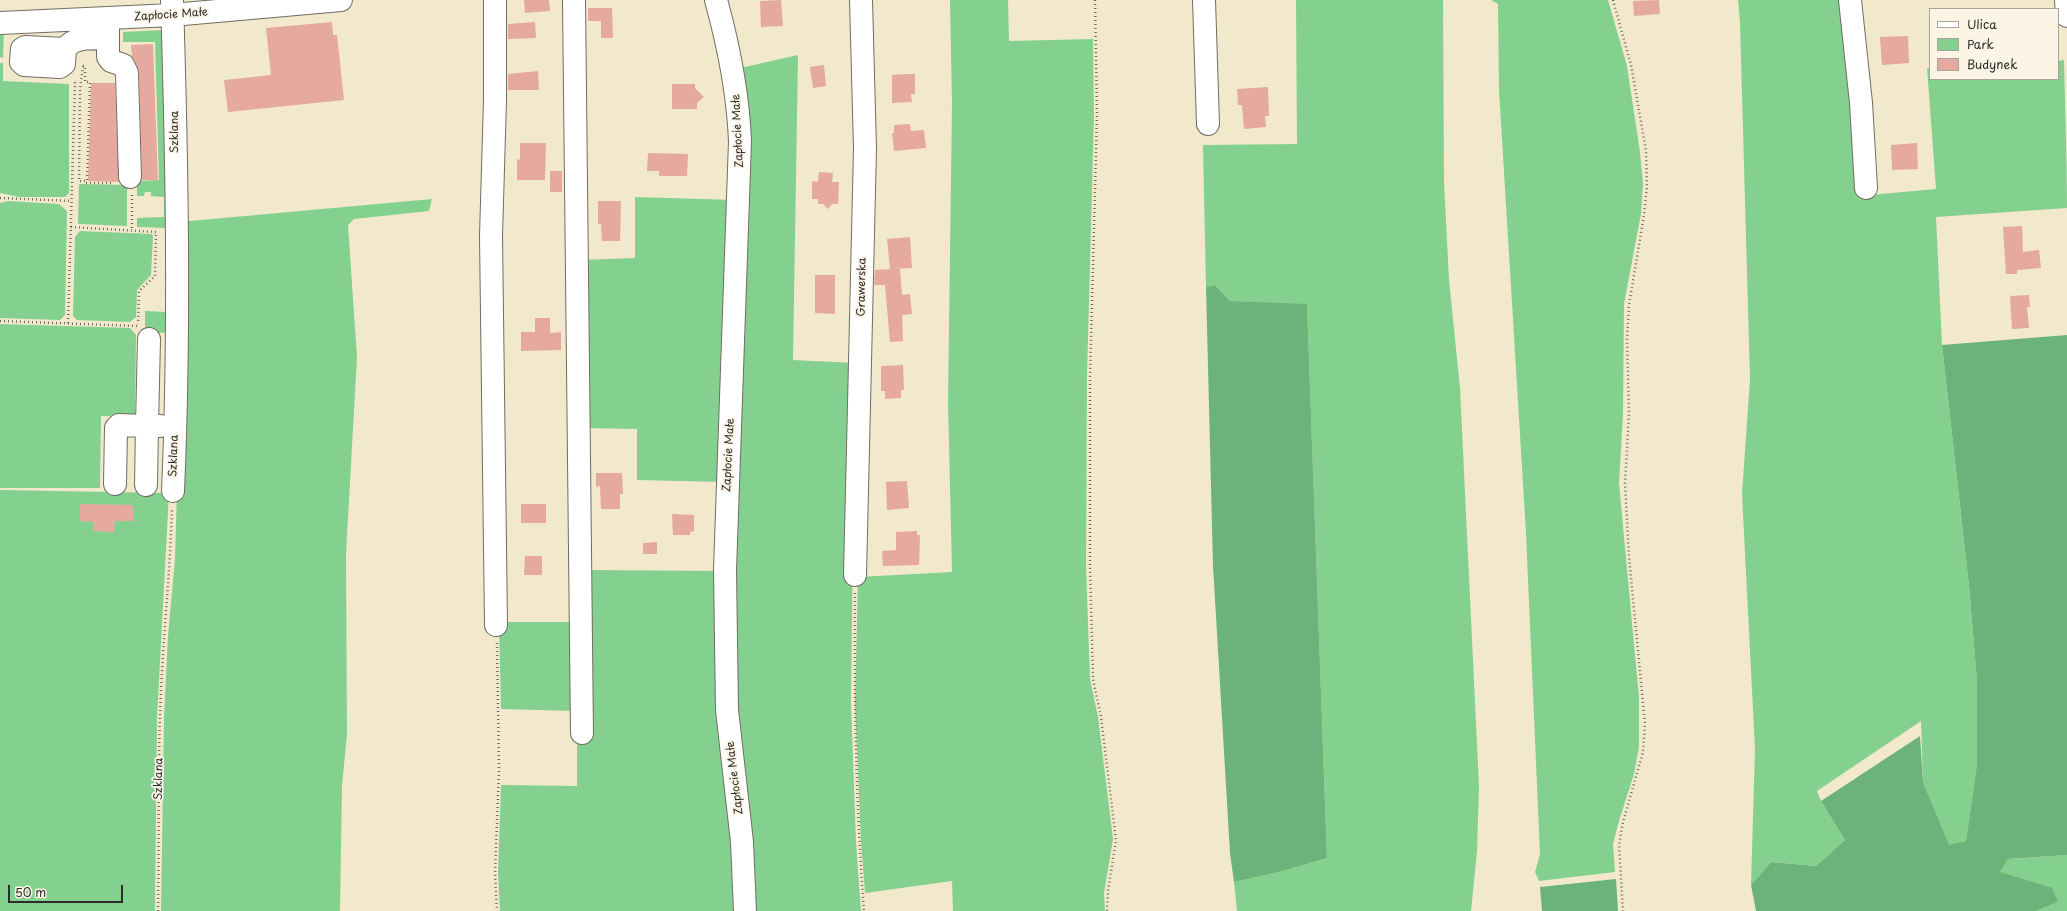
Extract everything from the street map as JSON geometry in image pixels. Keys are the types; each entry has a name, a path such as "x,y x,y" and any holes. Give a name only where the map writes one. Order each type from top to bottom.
{"street":[{"name":"Zapłocie Małe","path":"0,23 108,29 172,8 341,0"},
{"path":"495,0 491,236 496,625"},
{"path":"574,0 582,733"},
{"name":"Zapłocie Małe","path":"716,0 728,42 739,108 740,141 725,570 727,710 742,842 745,911"},
{"name":"Grawerska","path":"855,574 865,148 861,0"},
{"path":"1204,0 1208,124"},
{"path":"1850,0 1861,103 1866,188"},
{"path":"2066,0 2067,16"},
{"name":"Szklana","path":"172,8 177,384 173,491"},
{"path":"65,57 69,43 76,39 108,29 108,58 111,61 122,65 127,74 130,180"},
{"path":"142,332 147,426 146,485"},
{"path":"115,484 116,428 119,425 176,426"}],"path":[{"path":"1095,0 1097,114 1090,377 1090,566 1093,679 1101,716 1116,840 1108,891 1107,911"},
{"path":"1613,0 1631,65 1646,151 1647,186 1630,305 1628,339 1629,414 1625,483 1629,557 1645,724 1643,752 1623,822 1619,845 1623,911"},
{"path":"65,57 69,79 75,83 68,323"},
{"path":"83,66 86,66 85,82 90,82 87,181 79,181 80,90 83,66"},
{"path":"73,182 130,180 132,230"},
{"path":"0,198 72,201"},
{"path":"0,321 68,323 142,332 139,291 155,276 156,232 72,227"},
{"name":"Szklana","path":"158,911 160,717 164,638 171,558 173,491"},
{"path":"855,574 854,703 859,840 864,911"},
{"path":"496,625 499,770 495,874 497,911"}],"green space":[{"path":"950,0 1008,0 1009,41 1093,39 1094,115 1087,376 1086,566 1090,679 1098,717 1113,839 1104,893 1105,911 953,911 952,881 865,893 861,842 855,703 858,577 952,572 948,402 952,104"},
{"path":"1296,0 1443,0 1444,182 1449,280 1460,388 1479,786 1477,852 1471,911 1237,911 1234,882 1283,871 1327,858 1307,305 1230,301 1215,285 1206,287 1203,145 1297,144"},
{"path":"1491,0 1608,0 1627,66 1640,152 1643,184 1641,214 1624,304 1623,414 1619,483 1639,698 1639,747 1634,774 1613,844 1615,872 1539,881 1535,872 1540,854 1526,533 1499,90 1498,4"},
{"path":"1738,0 1847,0 1870,195 1936,189 1927,68 1929,68 1929,80 2059,80 2059,61 2064,60 2067,171 2067,208 1936,217 1942,345 1969,586 1977,681 1977,764 1966,841 1949,846 1923,782 1921,721 1817,791 1821,801 1845,840 1816,866 1771,862 1751,885 1755,749 1742,494 1750,379 1740,23"},
{"path":"162,30 169,228 137,227 137,218 164,217 164,197 151,196 151,192 145,192 144,196 137,196 137,181 159,180 155,42 123,42 123,32"},
{"path":"0,32 4,32 3,58 0,57"},
{"path":"798,55 793,360 855,363 851,703 856,842 861,911 749,911 730,711 736,69"},
{"path":"0,63 3,63 3,81 69,84 69,193 65,197 19,197 0,193"},
{"path":"79,184 127,185 127,226 78,224"},
{"path":"635,197 736,200 723,482 637,480 637,429 583,428 579,260 635,258"},
{"path":"432,199 429,211 354,219 348,225 357,357 346,554 347,734 342,785 340,911 161,911 164,718 168,636 175,559 177,489 179,222"},
{"path":"8,201 59,204 67,211 65,315 60,320 0,318 0,203"},
{"path":"80,231 152,234 151,275 137,290 136,317 130,322 77,320 73,316 75,237"},
{"path":"1215,285 1230,301 1307,304 1327,858 1283,871 1234,882 1230,853 1213,566 1206,287"},
{"path":"145,311 166,312 166,333 145,332"},
{"path":"0,324 130,328 136,335 135,416 101,416 100,488 0,488"},
{"path":"2067,335 2067,855 2008,859 2000,872 2052,888 2058,902 2036,911 1756,911 1751,885 1771,862 1816,866 1845,840 1821,801 1920,736 1923,782 1949,845 1966,841 1977,764 1977,681 1969,586 1942,345"},
{"path":"0,490 169,493 157,718 155,911 0,911"},
{"path":"587,570 721,571 741,911 500,911 498,873 501,785 577,786 577,742"},
{"path":"499,622 577,622 577,711 501,709"},
{"path":"2067,855 2067,911 2036,911 2058,902 2000,872 2008,859"},
{"path":"1616,879 1618,911 1542,911 1540,887"}],"building":[{"path":"524,0 549,0 550,11 525,13"},
{"path":"781,0 783,26 761,27 760,1"},
{"path":"1659,0 1660,14 1634,16 1633,1"},
{"path":"588,8 612,8 613,38 601,38 601,21 588,21"},
{"path":"332,22 333,35 337,35 344,100 228,112 224,80 271,75 266,28"},
{"path":"535,22 536,38 508,39 508,24"},
{"path":"1908,36 1909,63 1882,65 1880,37"},
{"path":"153,44 158,180 142,180 139,73 132,57 131,45"},
{"path":"824,65 826,86 813,88 810,67"},
{"path":"538,71 539,90 508,90 508,74"},
{"path":"915,74 915,94 911,94 912,102 892,103 892,75"},
{"path":"91,83 115,83 119,182 88,181"},
{"path":"672,84 695,84 695,88 704,97 697,103 697,109 672,109"},
{"path":"1268,87 1269,116 1265,116 1266,127 1244,129 1242,105 1238,105 1237,89"},
{"path":"910,124 911,131 924,130 926,148 894,151 892,133 894,133 894,125"},
{"path":"520,143 546,143 545,180 517,180 517,159 520,160"},
{"path":"1917,143 1918,169 1892,170 1891,145"},
{"path":"648,153 688,154 687,176 659,176 659,171 647,171"},
{"path":"550,171 562,171 562,192 550,192"},
{"path":"819,172 833,173 832,182 839,182 838,204 832,204 828,209 823,204 818,204 818,199 812,199 812,181 818,182"},
{"path":"598,201 621,201 620,241 602,241 601,224 598,224"},
{"path":"2022,226 2023,252 2039,250 2041,268 2017,270 2017,274 2006,274 2003,227"},
{"path":"910,237 912,268 894,269 900,269 902,295 910,294 912,314 902,315 903,341 890,342 885,285 874,285 875,270 890,269 887,239"},
{"path":"815,275 835,275 835,314 815,313"},
{"path":"2029,295 2030,307 2027,307 2029,328 2012,329 2010,296"},
{"path":"535,318 550,318 550,333 561,332 561,350 521,351 521,332 535,332"},
{"path":"903,365 904,390 901,390 901,398 885,399 885,391 881,391 881,366"},
{"path":"596,473 622,473 623,494 620,494 620,509 601,509 600,486 596,487"},
{"path":"907,481 909,508 887,510 886,482"},
{"path":"80,504 134,505 134,521 115,521 114,532 93,531 93,522 80,521"},
{"path":"521,504 546,504 546,523 521,523"},
{"path":"672,514 694,515 694,531 690,532 690,535 673,535"},
{"path":"917,531 917,535 920,535 919,565 883,566 882,551 896,550 896,532"},
{"path":"657,542 657,554 643,554 643,543"},
{"path":"525,556 542,556 542,575 524,575"}]}
